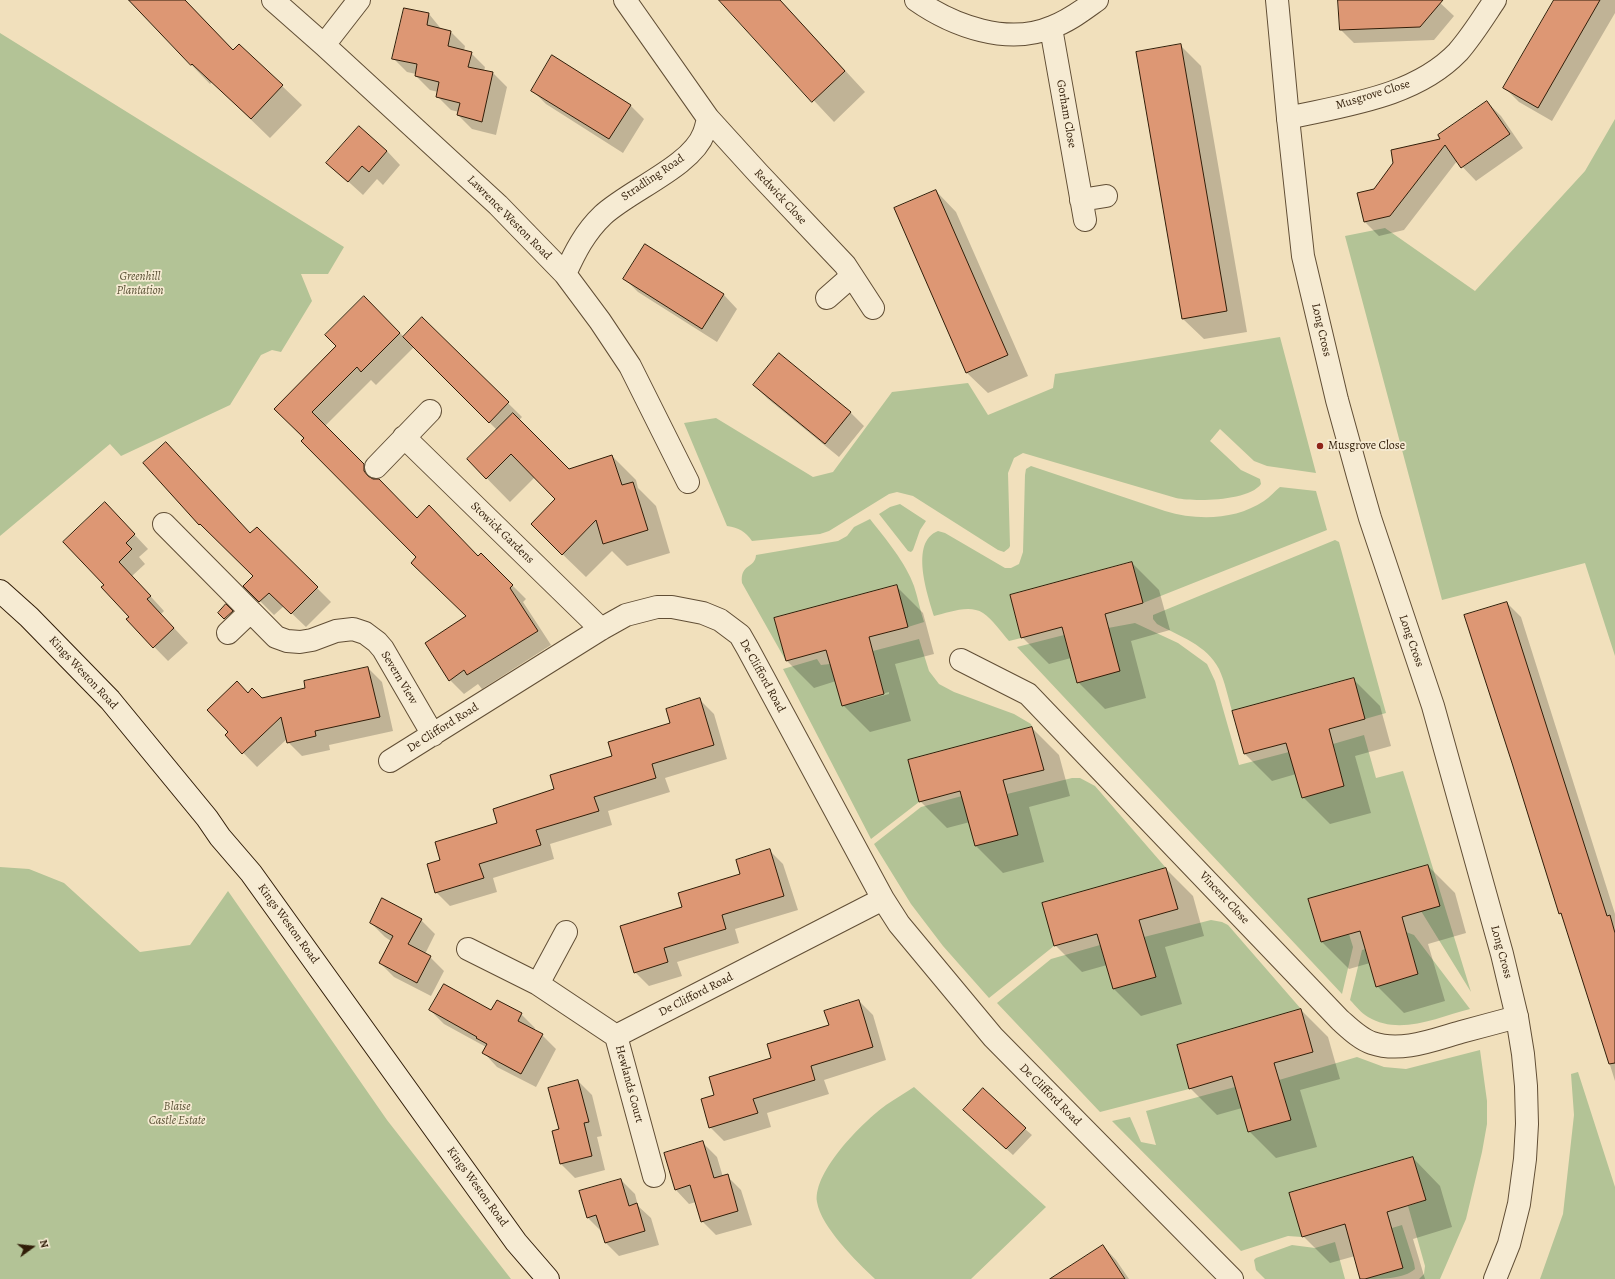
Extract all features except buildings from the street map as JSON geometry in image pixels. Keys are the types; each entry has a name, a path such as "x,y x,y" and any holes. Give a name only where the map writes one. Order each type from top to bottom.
{"street":[{"name":"Lawrence Weston Road","path":"273,0 498,205 565,274 600,321 630,366 688,482"},
{"path":"324,45 359,0"},
{"path":"625,0 708,118"},
{"path":"916,0 932,11 974,28 1016,35 1051,28 1081,12 1097,0"},
{"name":"Long Cross","path":"1276,0 1303,256 1337,400 1370,518 1433,706 1502,954 1517,1017 1526,1086 1527,1124 1525,1159 1519,1204 1509,1244 1495,1279"},
{"name":"Musgrove Close","path":"1288,118 1380,96 1422,79 1437,70 1457,53 1475,31 1495,0"},
{"name":"Gorham Close","path":"1051,28 1083,210 1106,196"},
{"name":"Stradling Road","path":"565,274 590,228 615,204 678,164 689,154 704,134 708,118"},
{"name":"Redwick Close","path":"708,118 845,265 873,308"},
{"path":"827,298 852,276"},
{"path":"376,467 430,411"},
{"name":"Stowick Gardens","path":"404,437 601,629"},
{"name":"Severn View","path":"164,524 271,633 287,641 305,642 329,633 346,630 360,630 371,637 383,649 433,735"},
{"name":"Kings Weston Road","path":"0,591 29,617 110,700 207,818 220,837 251,873 516,1242 548,1279"},
{"name":"De Clifford Road","path":"390,762 601,629 626,615 657,607 672,607 703,613 720,620 740,635 883,899 899,924 993,1037 1232,1279"},
{"path":"228,633 250,612"},
{"name":"Vincent Close","path":"961,660 1028,694 1340,1020 1362,1038 1370,1043 1399,1047 1423,1043 1517,1017"},
{"name":"De Clifford Road","path":"616,1036 883,899"},
{"path":"538,984 566,932"},
{"name":"Hewlands Court","path":"468,949 538,984 616,1036 654,1176"}],"green space":[{"name":"Greenhill Plantation","path":"0,33 344,247 328,274 301,274 312,301 281,352 272,350 261,355 230,405 121,456 110,444 0,536"},
{"path":"1615,119 1615,656 1585,563 1442,600 1345,236 1385,228 1475,291 1585,171"},
{"path":"1280,337 1316,473 1267,466 1254,461 1220,429 1210,441 1241,470 1260,479 1261,484 1255,490 1234,497 1221,499 1196,500 1176,498 1023,453 1014,458 1008,473 1010,546 1004,552 998,550 913,496 897,492 889,494 829,531 820,534 752,541 741,530 727,526 684,423 716,418 813,477 833,472 892,392 968,383 988,415 1053,388 1055,374"},
{"path":"1031,466 1165,511 1190,516 1216,517 1241,512 1264,501 1280,487 1316,491 1327,530 1143,603 1130,562 1010,595 1021,638 1009,641 990,619 977,610 965,609 934,616 925,583 922,557 924,546 929,537 938,531 945,533 1005,568 1011,568 1019,564 1023,552 1025,475 1026,469"},
{"path":"900,504 926,521 920,530 911,552 908,551 879,514 890,507"},
{"path":"870,519 895,551 906,568 914,586 924,622 908,627 896,585 774,618 786,661 742,583 743,572 753,562 756,555 838,541 847,536 854,527"},
{"path":"1335,540 1339,542 1386,713 1365,719 1353,678 1232,711 1223,679 1214,661 1200,647 1157,624 1153,619 1153,615"},
{"path":"1135,623 1178,643 1207,664 1215,681 1239,765 1289,752 1302,798 1344,786 1333,744 1364,735 1376,778 1403,771 1471,992 1421,911 1428,865 1308,900 1321,942 1349,934 1353,947 1342,994 1017,647 1064,635 1077,682 1108,628"},
{"path":"919,639 929,671 939,684 954,692 1014,714 1031,724 1032,727 908,760 919,802 871,839 783,669 817,659 821,665 830,664 842,706 884,694 873,651"},
{"path":"1072,778 1080,778 1095,786 1166,868 1043,903 1054,946 989,998 943,946 911,904 874,844 921,807 962,796 975,846 1017,835 1007,794"},
{"name":"Blaise Castle Estate","path":"0,867 29,869 64,883 140,952 190,945 228,891 387,1120 511,1279 0,1279"},
{"path":"1211,920 1228,925 1301,1009 1177,1045 1189,1089 1100,1112 997,1003 1051,959 1100,945 1113,989 1155,977 1144,937"},
{"path":"1406,932 1414,935 1470,1009 1419,1023 1393,1025 1368,1017 1350,1000 1362,950 1365,949 1376,987 1418,974"},
{"path":"1480,1050 1487,1101 1487,1124 1466,1219 1440,1279 1419,1279 1424,1274 1425,1266 1408,1206 1426,1200 1413,1157 1290,1193 1302,1237 1288,1236 1241,1251 1112,1121 1130,1117 1141,1142 1156,1145 1146,1111 1235,1087 1249,1132 1291,1120 1279,1080 1357,1057 1384,1067 1406,1069"},
{"path":"1578,1072 1615,1187 1615,1279 1540,1279 1563,1214 1574,1115 1571,1074"},
{"path":"914,1087 1046,1207 971,1279 875,1279 832,1233 820,1212 817,1202 818,1190 823,1176 841,1148 876,1113"},
{"path":"1402,1225 1415,1269 1399,1277 1365,1279 1403,1268 1392,1228"},
{"path":"1335,1242 1345,1279 1265,1279 1256,1270 1254,1260 1256,1258 1292,1245 1315,1248"}],"place":[{"name":"Musgrove Close","path":"1320,446"}]}
